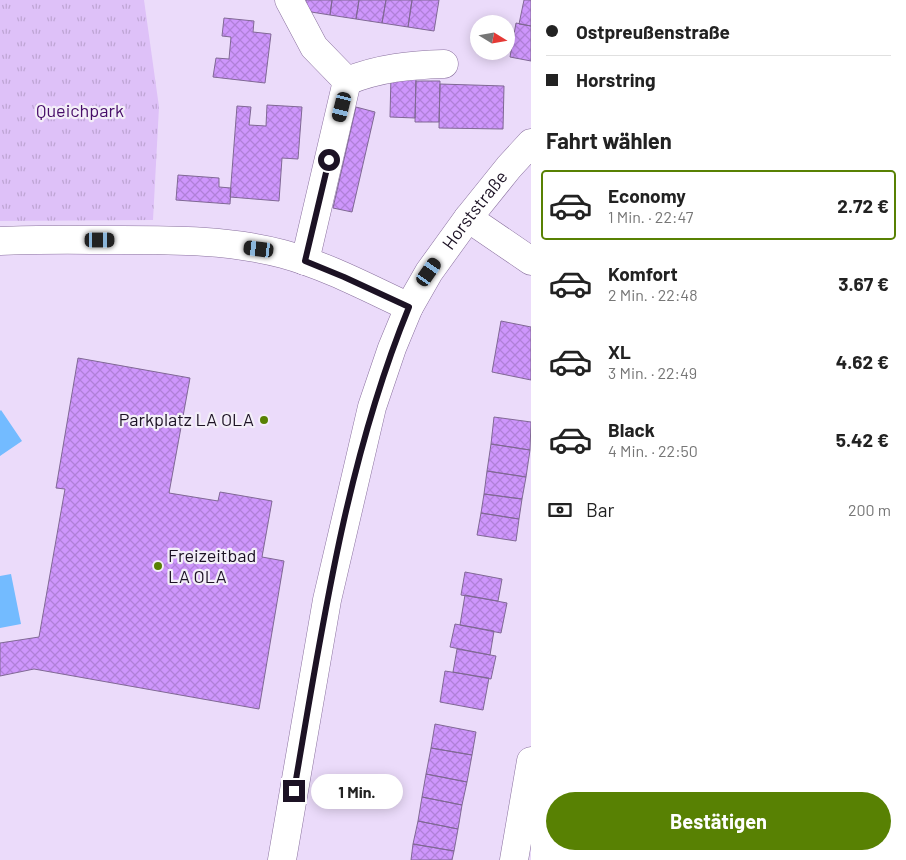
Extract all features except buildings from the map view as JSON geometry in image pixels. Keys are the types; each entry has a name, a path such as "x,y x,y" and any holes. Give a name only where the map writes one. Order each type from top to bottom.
{"street":[{"path":"289,0 314,48 347,81"},
{"path":"347,81 366,73 385,69 444,64"},
{"path":"305,261 347,81"},
{"name":"Horststraße","path":"282,860 326,600 372,407 392,348 409,307 429,272 509,166 531,143"},
{"path":"468,218 531,261"},
{"path":"0,241 189,241 259,249 305,261 409,307"},
{"path":"514,860 531,761"}],"green space":[{"name":"Queichpark","path":"0,0 144,0 159,107 153,220 0,221"}],"water":[{"path":"0,411 22,441 0,456"},
{"path":"11,574 21,624 0,628 0,576"}],"place":[{"name":"Parkplatz LA OLA","path":"264,420"},
{"name":"Freizeitbad LA OLA","path":"158,566"}],"route":[{"path":"294,791 326,600 356,472 372,407 392,348 409,307 305,261 329,160"}]}
